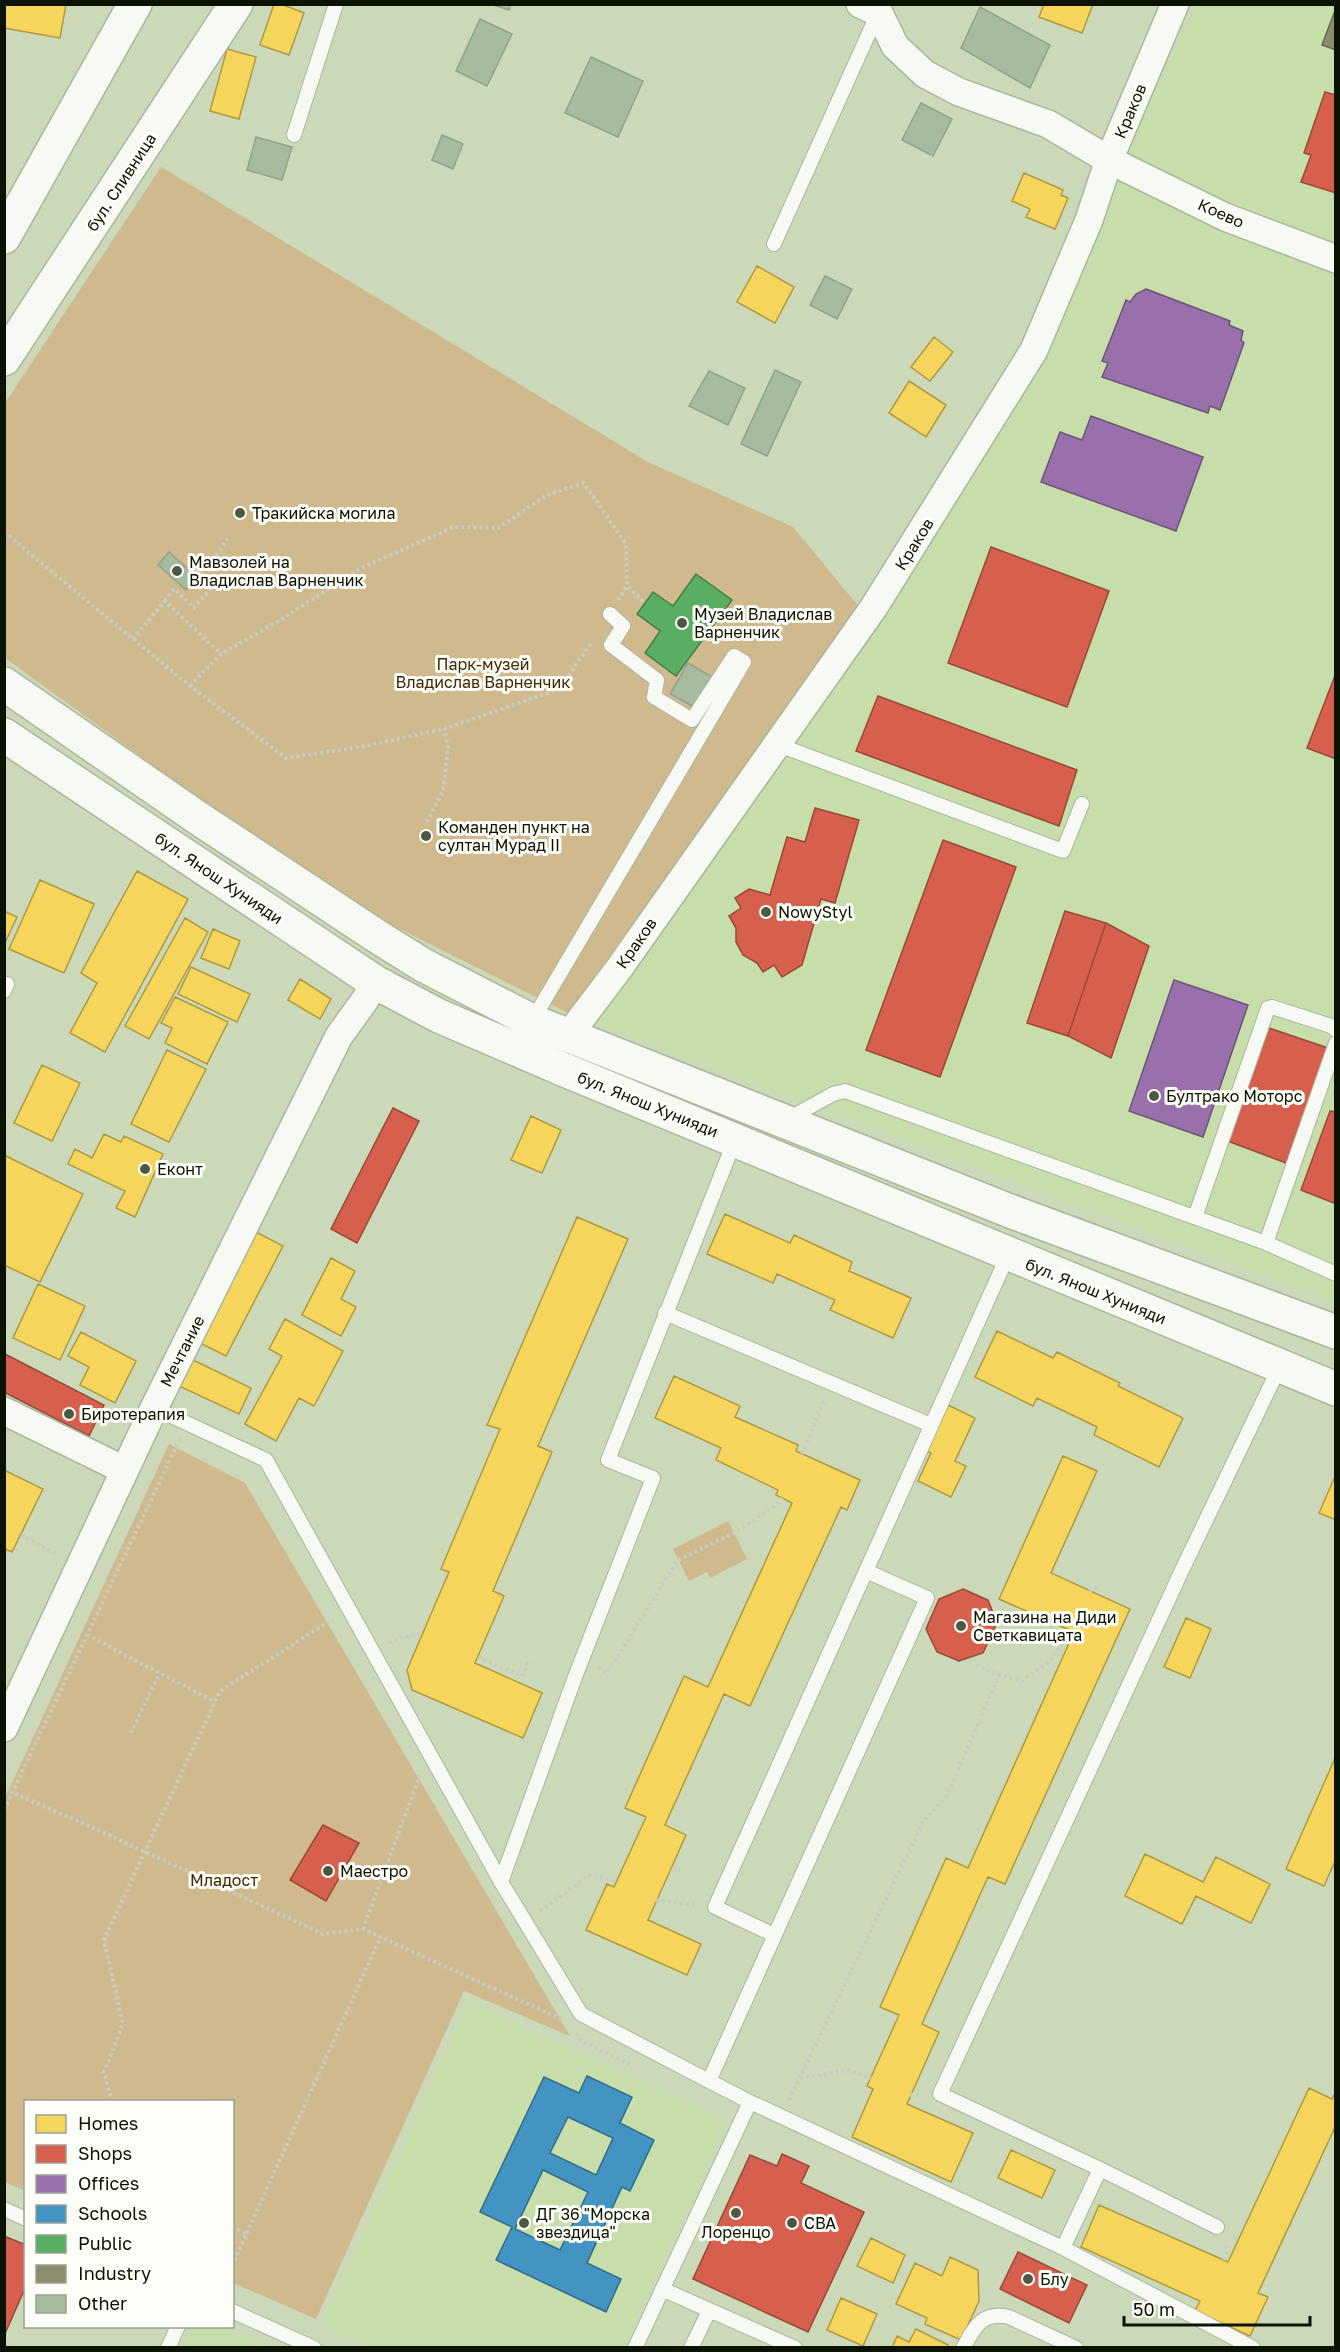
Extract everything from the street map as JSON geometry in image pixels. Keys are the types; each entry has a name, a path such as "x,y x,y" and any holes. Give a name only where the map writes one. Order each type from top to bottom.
{"street":[{"path":"4,237 135,4"},
{"name":"бул. Сливница","path":"4,359 236,4"},
{"name":"Краков","path":"568,1036 620,967 874,607 1034,350 1089,220 1109,160 1175,4"},
{"name":"Коево","path":"874,7 895,46 925,74 959,92 1048,124 1109,160 1225,217 1335,259"},
{"name":"бул. Янош Хунияди","path":"4,684 198,818 378,937 423,965 532,1021 1042,1223 1335,1332"},
{"name":"бул. Янош Хунияди","path":"4,735 375,982 407,1000 459,1025 1335,1389"},
{"name":"Мечтание","path":"4,1728 154,1408 339,1036 375,982"},
{"path":"4,1411 124,1470"}],"lane":[{"path":"294,135 336,4"},
{"path":"774,244 874,7"},
{"path":"532,1021 744,662 734,656 692,720 654,697 657,680 611,645 623,626 610,614"},
{"path":"776,744 1063,851 1082,804"},
{"path":"1195,1217 1268,1008 1272,1007 1331,1026 1335,1030"},
{"path":"1266,1243 1335,1043"},
{"path":"784,1121 833,1094 845,1091 1266,1243 1335,1274"},
{"path":"501,1882 581,1660 653,1478 608,1460 735,1140"},
{"path":"774,1935 715,1907 1008,1255"},
{"path":"665,1313 931,1425"},
{"path":"1217,2227 940,2094 1182,1570 1280,1366"},
{"path":"154,1408 266,1460 501,1882 581,2014 750,2102 1063,2248 1253,2348"},
{"path":"710,2081 927,1598 866,1571"},
{"path":"635,2348 750,2102"},
{"path":"1063,2248 1100,2169"},
{"path":"4,2210 24,2218"},
{"path":"662,2289 795,2348"},
{"path":"691,2348 709,2311"},
{"path":"234,2312 314,2348"},
{"path":"963,2348 977,2325 992,2316 1000,2315 1076,2348"},
{"path":"168,2348 177,2328"}],"path":[{"path":"4,532 190,686 286,758 360,747 444,729 559,689 627,586 626,544 584,483 547,495 498,528 454,527 359,569 277,622 222,654 190,686"},
{"path":"133,639 174,589 194,608 213,586 200,575 228,539"},
{"path":"627,586 645,603"},
{"path":"165,601 222,654"},
{"path":"427,822 443,791 448,747 444,729"},
{"path":"802,1454 832,1383"},
{"path":"4,1810 187,1423"},
{"path":"581,1660 607,1673 678,1560 734,1533 779,1503 782,1498"},
{"path":"21,1535 80,1566"},
{"path":"1089,1591 1097,1587"},
{"path":"111,2100 104,2072 123,2023 104,1940 220,1691 349,1610"},
{"path":"976,1665 999,1675 1022,1681 1051,1660 1070,1630"},
{"path":"372,1651 400,1638 423,1633"},
{"path":"87,1635 215,1702"},
{"path":"478,1657 522,1676 529,1660"},
{"path":"131,1733 160,1673"},
{"path":"781,2117 924,1820 946,1798 999,1675"},
{"path":"363,1929 428,1752"},
{"path":"4,1789 13,1791 323,1934 363,1929 571,2023"},
{"path":"525,1922 589,1875 617,1882"},
{"path":"656,1900 715,1907"},
{"path":"234,2262 381,1936"},
{"path":"574,2031 578,2039 640,2069"},
{"path":"800,2078 848,2070 871,2078"},
{"path":"234,2228 247,2234"}],"shaded area":[{"path":"1196,5 1335,5 1335,1301 595,1023 894,605 1049,343 1116,174"},
{"name":"ДГ 36 \"Морска звездица\"","path":"468,2002 727,2121 624,2347 371,2347 321,2325"},
{"path":"192,2328 224,2328 270,2347 183,2347"}],"green space":[{"name":"Парк-музей Владислав Варненчик","path":"161,167 648,462 793,527 860,608 568,1013 350,904 209,806 5,658 5,403"},
{"name":"Младост","path":"169,1444 245,1483 570,2036 464,1991 316,2319 234,2283 234,2100 24,2100 24,2191 5,2182 5,1798"},
{"path":"728,1521 747,1559 710,1578 707,1572 689,1581 673,1549"}],"building: Homes":[{"path":"4,4 66,4 60,38 4,28"},
{"path":"274,4 281,4 304,13 289,55 260,45"},
{"path":"1044,4 1093,4 1082,33 1039,17"},
{"path":"227,49 256,57 239,119 210,111"},
{"path":"1024,173 1063,190 1061,195 1068,198 1055,229 1026,217 1030,209 1012,201"},
{"path":"757,266 794,287 775,323 737,302"},
{"path":"934,337 953,352 930,381 911,367"},
{"path":"909,381 946,405 926,437 889,413"},
{"path":"137,871 188,899 105,1052 70,1033 97,983 81,973"},
{"path":"40,880 94,904 64,973 9,949"},
{"path":"4,911 17,917 4,945"},
{"path":"185,918 208,932 149,1039 125,1026"},
{"path":"213,929 240,941 229,969 201,958"},
{"path":"191,967 250,994 237,1022 178,994"},
{"path":"300,979 331,999 320,1019 288,1000"},
{"path":"175,997 228,1022 207,1064 165,1043 172,1028 161,1023"},
{"path":"167,1050 206,1069 169,1142 131,1124"},
{"path":"42,1065 80,1083 52,1141 14,1123"},
{"path":"531,1116 561,1130 542,1173 511,1160"},
{"path":"104,1134 121,1142 124,1136 163,1154 135,1217 116,1208 125,1191 68,1164 75,1149 92,1158"},
{"path":"4,1155 83,1194 40,1282 4,1265"},
{"path":"725,1214 790,1243 794,1235 852,1262 849,1271 911,1298 893,1338 830,1310 835,1300 777,1274 773,1283 707,1254"},
{"path":"577,1217 628,1239 538,1446 552,1452 493,1591 504,1596 475,1663 542,1693 523,1738 412,1690 407,1670 449,1572 441,1569 500,1429 487,1425"},
{"path":"256,1232 283,1246 226,1356 200,1343"},
{"path":"331,1258 355,1271 341,1299 356,1307 341,1336 302,1315"},
{"path":"38,1284 85,1306 60,1360 13,1338"},
{"path":"285,1319 343,1351 314,1406 299,1398 276,1441 245,1424 282,1356 269,1349"},
{"path":"997,1331 1053,1358 1057,1352 1120,1383 1118,1386 1183,1418 1159,1467 1094,1435 1097,1427 1037,1398 1033,1406 975,1377"},
{"path":"81,1332 136,1361 115,1403 80,1385 89,1367 68,1356"},
{"path":"191,1359 251,1388 239,1414 179,1386"},
{"path":"674,1376 740,1406 735,1417 798,1445 796,1451 860,1480 847,1510 841,1507 750,1706 724,1694 665,1825 686,1835 648,1920 701,1944 687,1975 586,1930 607,1884 614,1887 646,1817 625,1808 684,1676 708,1687 792,1503 776,1495 778,1490 716,1460 721,1448 655,1418"},
{"path":"948,1405 975,1418 955,1461 966,1466 951,1497 918,1481 931,1453 927,1451"},
{"path":"1063,1456 1097,1471 1051,1573 1130,1609 1005,1884 988,1877 922,2024 939,2032 907,2104 973,2133 951,2182 852,2137 873,2089 867,2086 899,2015 880,2007 946,1858 968,1868 1074,1632 999,1599"},
{"path":"4,1470 43,1489 12,1552 5,1549 4,1551"},
{"path":"1336,1474 1336,1520 1319,1513"},
{"path":"1186,1618 1211,1629 1190,1678 1164,1667"},
{"path":"1336,1756 1336,1859 1324,1886 1286,1869"},
{"path":"1145,1854 1203,1882 1216,1857 1270,1884 1251,1923 1196,1896 1182,1924 1125,1896"},
{"path":"1309,2088 1332,2099 1336,2091 1336,2125 1258,2293 1268,2297 1250,2336 1195,2311 1200,2301 1081,2247 1099,2205 1228,2262"},
{"path":"1011,2150 1055,2170 1042,2198 998,2178"},
{"path":"871,2238 905,2255 893,2283 857,2266"},
{"path":"950,2257 978,2270 979,2301 961,2340 925,2324 927,2318 896,2304 915,2263 942,2276"},
{"path":"841,2298 877,2314 863,2346 827,2330"},
{"path":"916,2329 948,2345 947,2348 892,2348 897,2336 909,2342"}],"building: Shops":[{"path":"1325,92 1336,95 1336,193 1301,182 1311,155 1304,153"},
{"path":"991,547 1109,591 1067,707 948,663"},
{"path":"1336,673 1336,759 1307,748"},
{"path":"878,696 1077,770 1059,826 856,751"},
{"path":"815,808 859,820 835,903 821,899 802,965 782,977 774,965 763,972 757,963 743,955 736,942 736,928 729,916 741,908 735,898 749,889 770,895 787,837 805,842"},
{"path":"943,840 1016,867 940,1077 866,1050"},
{"path":"1065,911 1106,923 1068,1036 1027,1023"},
{"path":"1106,923 1149,946 1111,1058 1068,1036"},
{"path":"1266,1027 1328,1048 1286,1163 1225,1140"},
{"path":"393,1108 419,1121 357,1243 331,1229"},
{"path":"1330,1111 1336,1112 1336,1204 1301,1190"},
{"path":"5,1354 104,1405 89,1436 4,1392"},
{"name":"Магазина на Диди Светкавицата","path":"963,1589 988,1600 997,1623 983,1653 959,1661 937,1652 926,1629 939,1599"},
{"path":"323,1825 359,1843 326,1901 290,1880"},
{"path":"782,2154 809,2166 801,2183 864,2212 808,2332 693,2279 750,2155 777,2166"},
{"path":"4,2236 24,2244 24,2291 4,2336"},
{"path":"1018,2252 1087,2285 1069,2323 1000,2289"}],"building: Offices":[{"path":"1146,289 1230,321 1229,325 1243,331 1241,340 1244,343 1220,410 1210,406 1208,413 1102,377 1108,363 1102,361 1126,300 1130,302 1136,294"},
{"path":"1091,416 1203,457 1176,531 1041,482 1060,432 1082,440"},
{"path":"1174,980 1248,1005 1203,1137 1129,1111"}],"building: Schools":[{"path":"587,2076 632,2097 620,2123 654,2140 630,2191 622,2187 587,2263 621,2279 606,2312 496,2260 512,2227 480,2212 544,2077 579,2093","holes":["568,2117 613,2138 596,2175 550,2153","543,2170 588,2192 560,2250 515,2229"]}],"building: Public":[{"name":"Музей Владислав Варненчик","path":"696,574 732,600 676,676 645,653 660,631 637,614 653,592 673,606"}],"building: Industry":[{"path":"1336,8 1336,50 1322,45"}],"building: Other":[{"path":"491,4 511,4 509,10"},
{"path":"980,7 1050,45 1030,88 961,48"},
{"path":"480,19 512,34 487,86 456,71"},
{"path":"591,57 643,81 618,137 565,113"},
{"path":"921,103 952,119 933,156 902,140"},
{"path":"442,135 463,144 453,169 432,160"},
{"path":"256,137 292,147 282,180 247,170"},
{"path":"825,276 852,289 837,319 810,305"},
{"path":"775,370 801,382 767,456 741,444"},
{"path":"709,371 745,388 728,425 689,406"},
{"name":"Мавзолей на Владислав Варненчик","path":"169,552 197,577 186,590 158,565"},
{"path":"688,663 712,677 694,707 670,694"}],"place":[{"name":"Тракийска могила","path":"240,513"},
{"name":"Мавзолей на Владислав Варненчик","path":"177,571"},
{"name":"Музей Владислав Варненчик","path":"682,623"},
{"name":"Команден пункт на султан Мурад II","path":"426,836"},
{"name":"NowyStyl","path":"766,912"},
{"name":"Бултрако Моторс","path":"1154,1096"},
{"name":"Еконт","path":"145,1169"},
{"name":"Биротерапия","path":"69,1414"},
{"name":"Магазина на Диди Светкавицата","path":"961,1626"},
{"name":"Маестро","path":"328,1871"},
{"name":"Лоренцо","path":"736,2213"},
{"name":"ДГ 36 \"Морска звездица\"","path":"524,2223"},
{"name":"CBA","path":"792,2223"},
{"name":"Блу","path":"1028,2279"}]}
